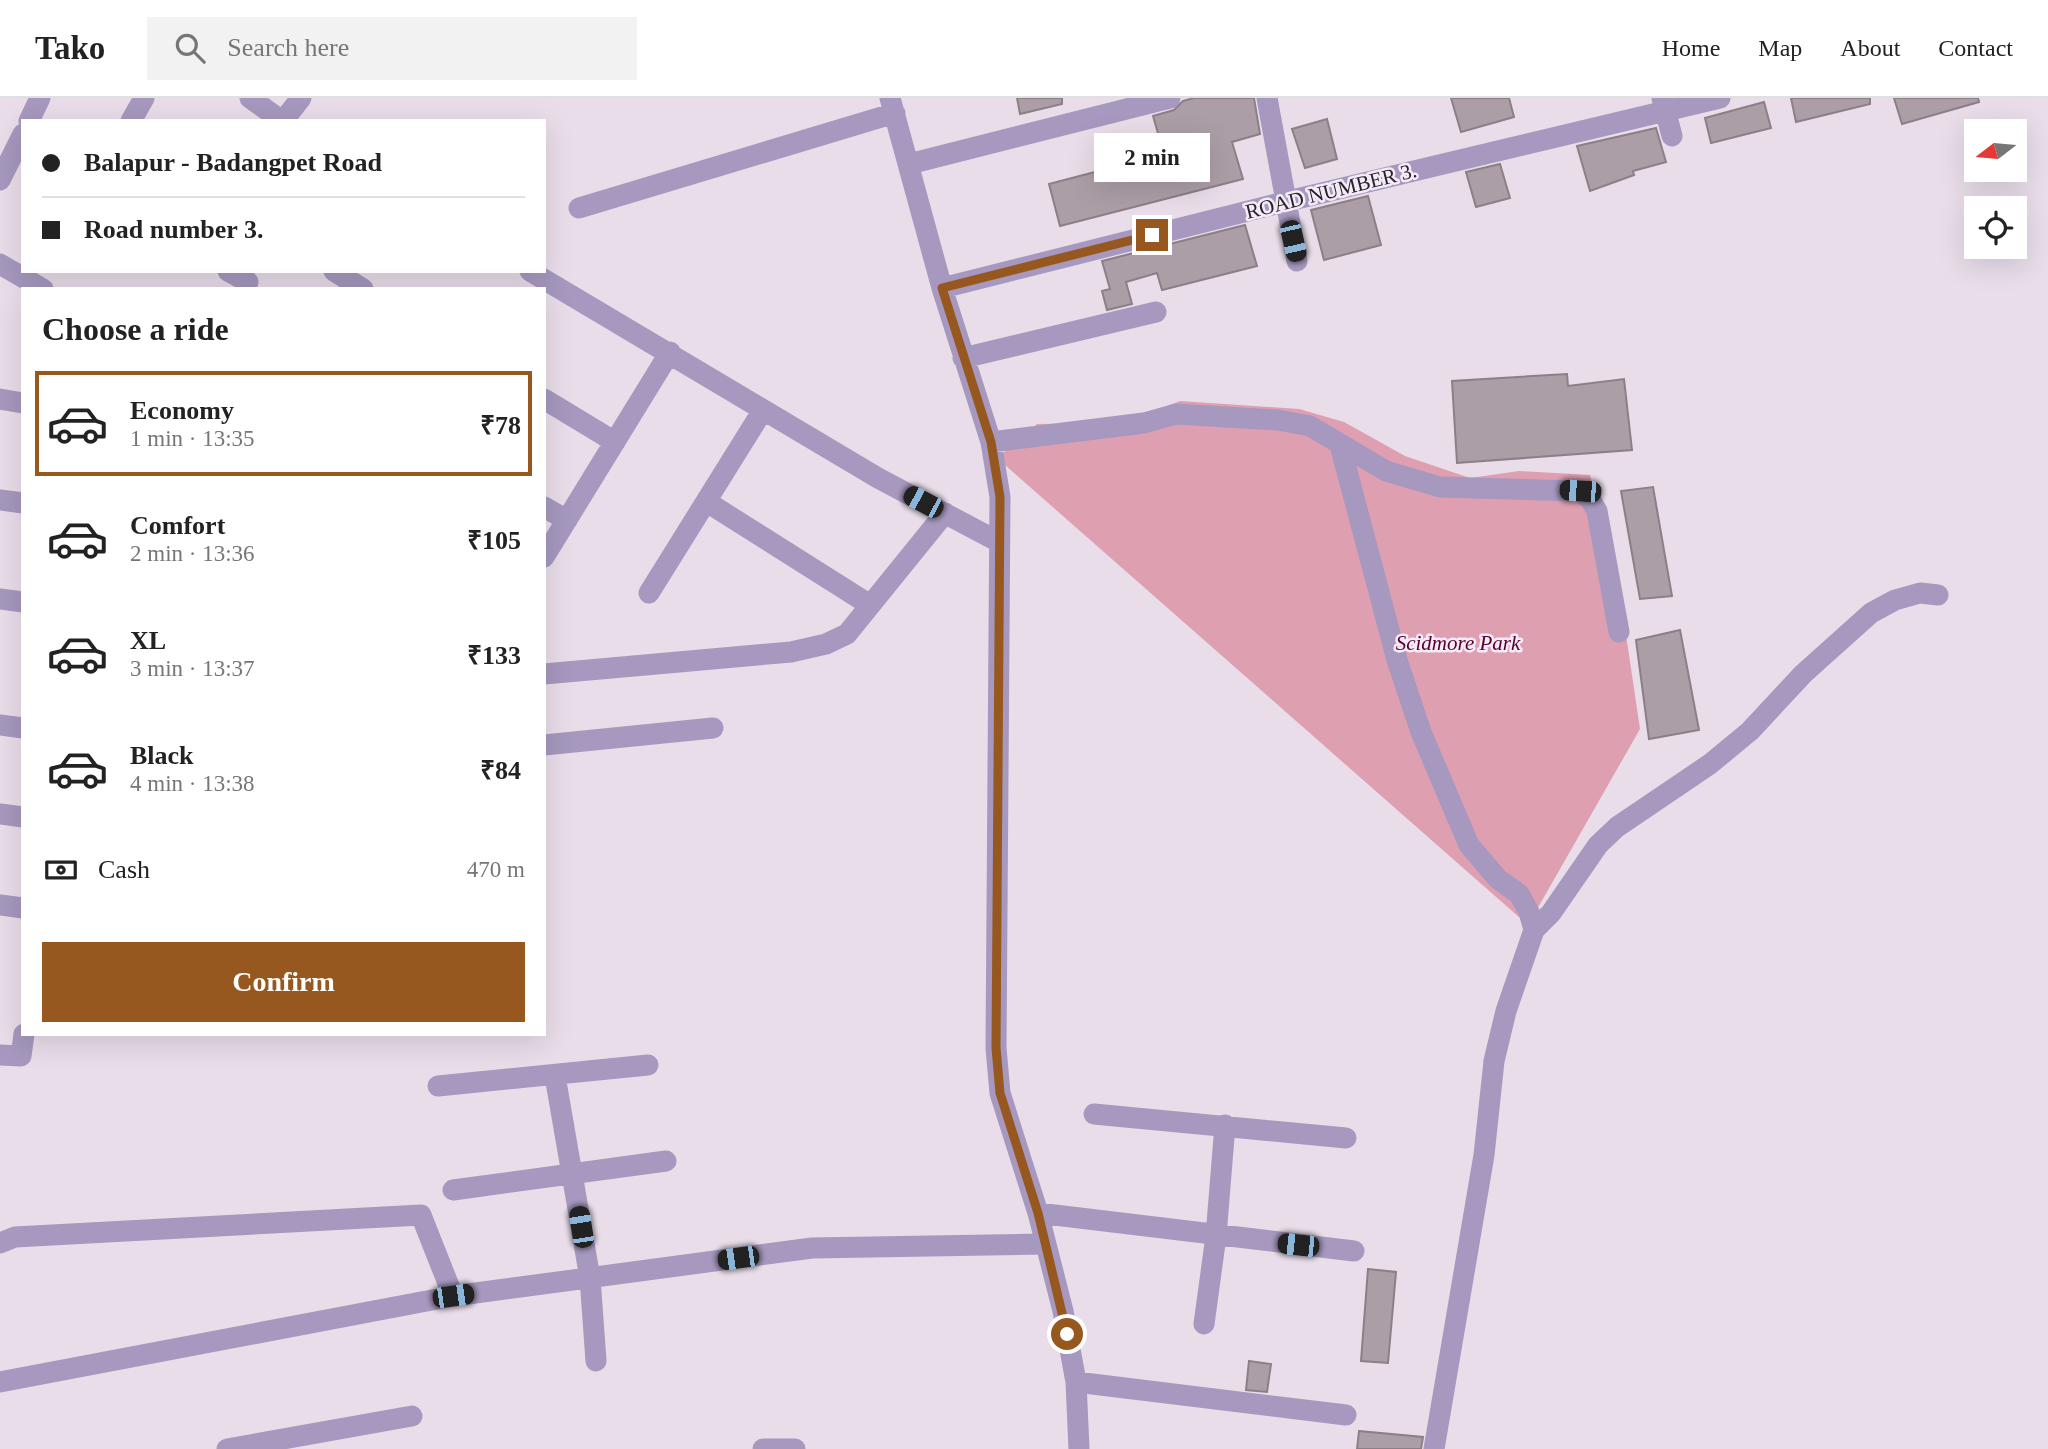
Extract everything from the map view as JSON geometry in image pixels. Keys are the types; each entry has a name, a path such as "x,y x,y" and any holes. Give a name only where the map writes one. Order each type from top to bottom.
{"street":[{"path":"30,119 40,98"},
{"path":"132,119 144,98"},
{"path":"250,98 279,119"},
{"path":"284,119 300,98"},
{"path":"909,164 1170,98"},
{"path":"1267,98 1284,202 1297,261"},
{"name":"ROAD NUMBER 3.","path":"942,288 1664,104 1720,98"},
{"path":"1664,104 1672,136"},
{"path":"579,208 892,106 942,288 991,442 1000,497 996,1048 1000,1093 1038,1213 1043,1244 1063,1311 1076,1382 1079,1449"},
{"path":"0,180 15,147"},
{"path":"0,264 40,287"},
{"path":"232,273 248,282"},
{"path":"533,273 670,352 763,410 999,542"},
{"path":"341,277 359,287"},
{"path":"963,358 1156,312"},
{"path":"546,554 670,352"},
{"path":"0,399 21,403"},
{"path":"546,400 615,442"},
{"path":"649,593 763,410"},
{"path":"991,442 1144,423 1176,414 1278,420 1310,426 1386,471 1440,488 1580,491 1590,499 1597,511 1619,632"},
{"path":"1340,444 1397,660 1421,732 1469,845 1498,879 1520,894 1530,912 1532,935"},
{"path":"0,500 21,503"},
{"path":"707,502 870,606"},
{"path":"546,508 567,520"},
{"path":"546,674 791,652 826,644 847,634 945,513"},
{"path":"1434,1449 1484,1155 1494,1062 1506,1011 1532,935 1551,913 1598,845 1617,827 1710,764 1750,731 1803,674 1871,613 1895,600 1920,593 1938,595"},
{"path":"0,599 21,602"},
{"path":"0,724 21,728"},
{"path":"546,745 713,728"},
{"path":"0,814 21,817"},
{"path":"0,905 21,908"},
{"path":"0,1055 21,1056 24,1036"},
{"path":"438,1086 648,1065"},
{"path":"555,1076 590,1278 596,1361"},
{"path":"1094,1114 1346,1138"},
{"path":"1204,1324 1216,1236 1225,1125"},
{"path":"453,1190 666,1161"},
{"path":"1038,1213 1354,1251"},
{"path":"0,1243 15,1237 422,1215 453,1296"},
{"path":"0,1382 453,1296 813,1248 1043,1244"},
{"path":"1076,1382 1346,1415"},
{"path":"227,1449 412,1416"},
{"path":"763,1449 795,1449"}],"green space":[{"name":"Scidmore Park","path":"1180,401 1299,409 1344,422 1405,456 1470,478 1519,471 1590,475 1625,628 1640,729 1528,925 997,458 1037,424 1124,423"}],"building":[{"path":"1017,98 1062,98 1062,104 1020,114"},
{"path":"1194,98 1254,98 1260,134 1232,142 1243,179 1060,226 1049,184 1164,154 1153,116 1174,110 1183,101"},
{"path":"1451,98 1509,98 1514,117 1461,132"},
{"path":"1791,98 1870,98 1870,104 1796,122"},
{"path":"1894,98 1978,98 1979,102 1902,124"},
{"path":"1764,102 1771,128 1711,143 1705,118"},
{"path":"1327,119 1337,159 1305,168 1292,129"},
{"path":"1656,128 1666,162 1633,171 1634,175 1590,191 1577,146"},
{"path":"1500,164 1510,198 1476,207 1466,172"},
{"path":"1368,196 1381,245 1324,260 1311,210"},
{"path":"1245,225 1257,266 1162,290 1157,273 1126,282 1132,304 1107,310 1102,291 1110,289 1102,261"},
{"path":"1567,374 1568,386 1624,379 1632,450 1457,463 1452,381"},
{"path":"1653,487 1672,596 1640,599 1621,491"},
{"path":"1680,630 1699,730 1649,739 1636,640"},
{"path":"1368,1269 1396,1272 1388,1363 1361,1361"},
{"path":"1249,1361 1271,1364 1267,1392 1246,1390"},
{"path":"1359,1431 1423,1437 1421,1449 1357,1449"}],"route":[{"path":"1067,1334 1043,1244 1038,1213 1016,1151 1000,1093 996,1048 1000,497 991,442 942,288 1152,235"}]}
